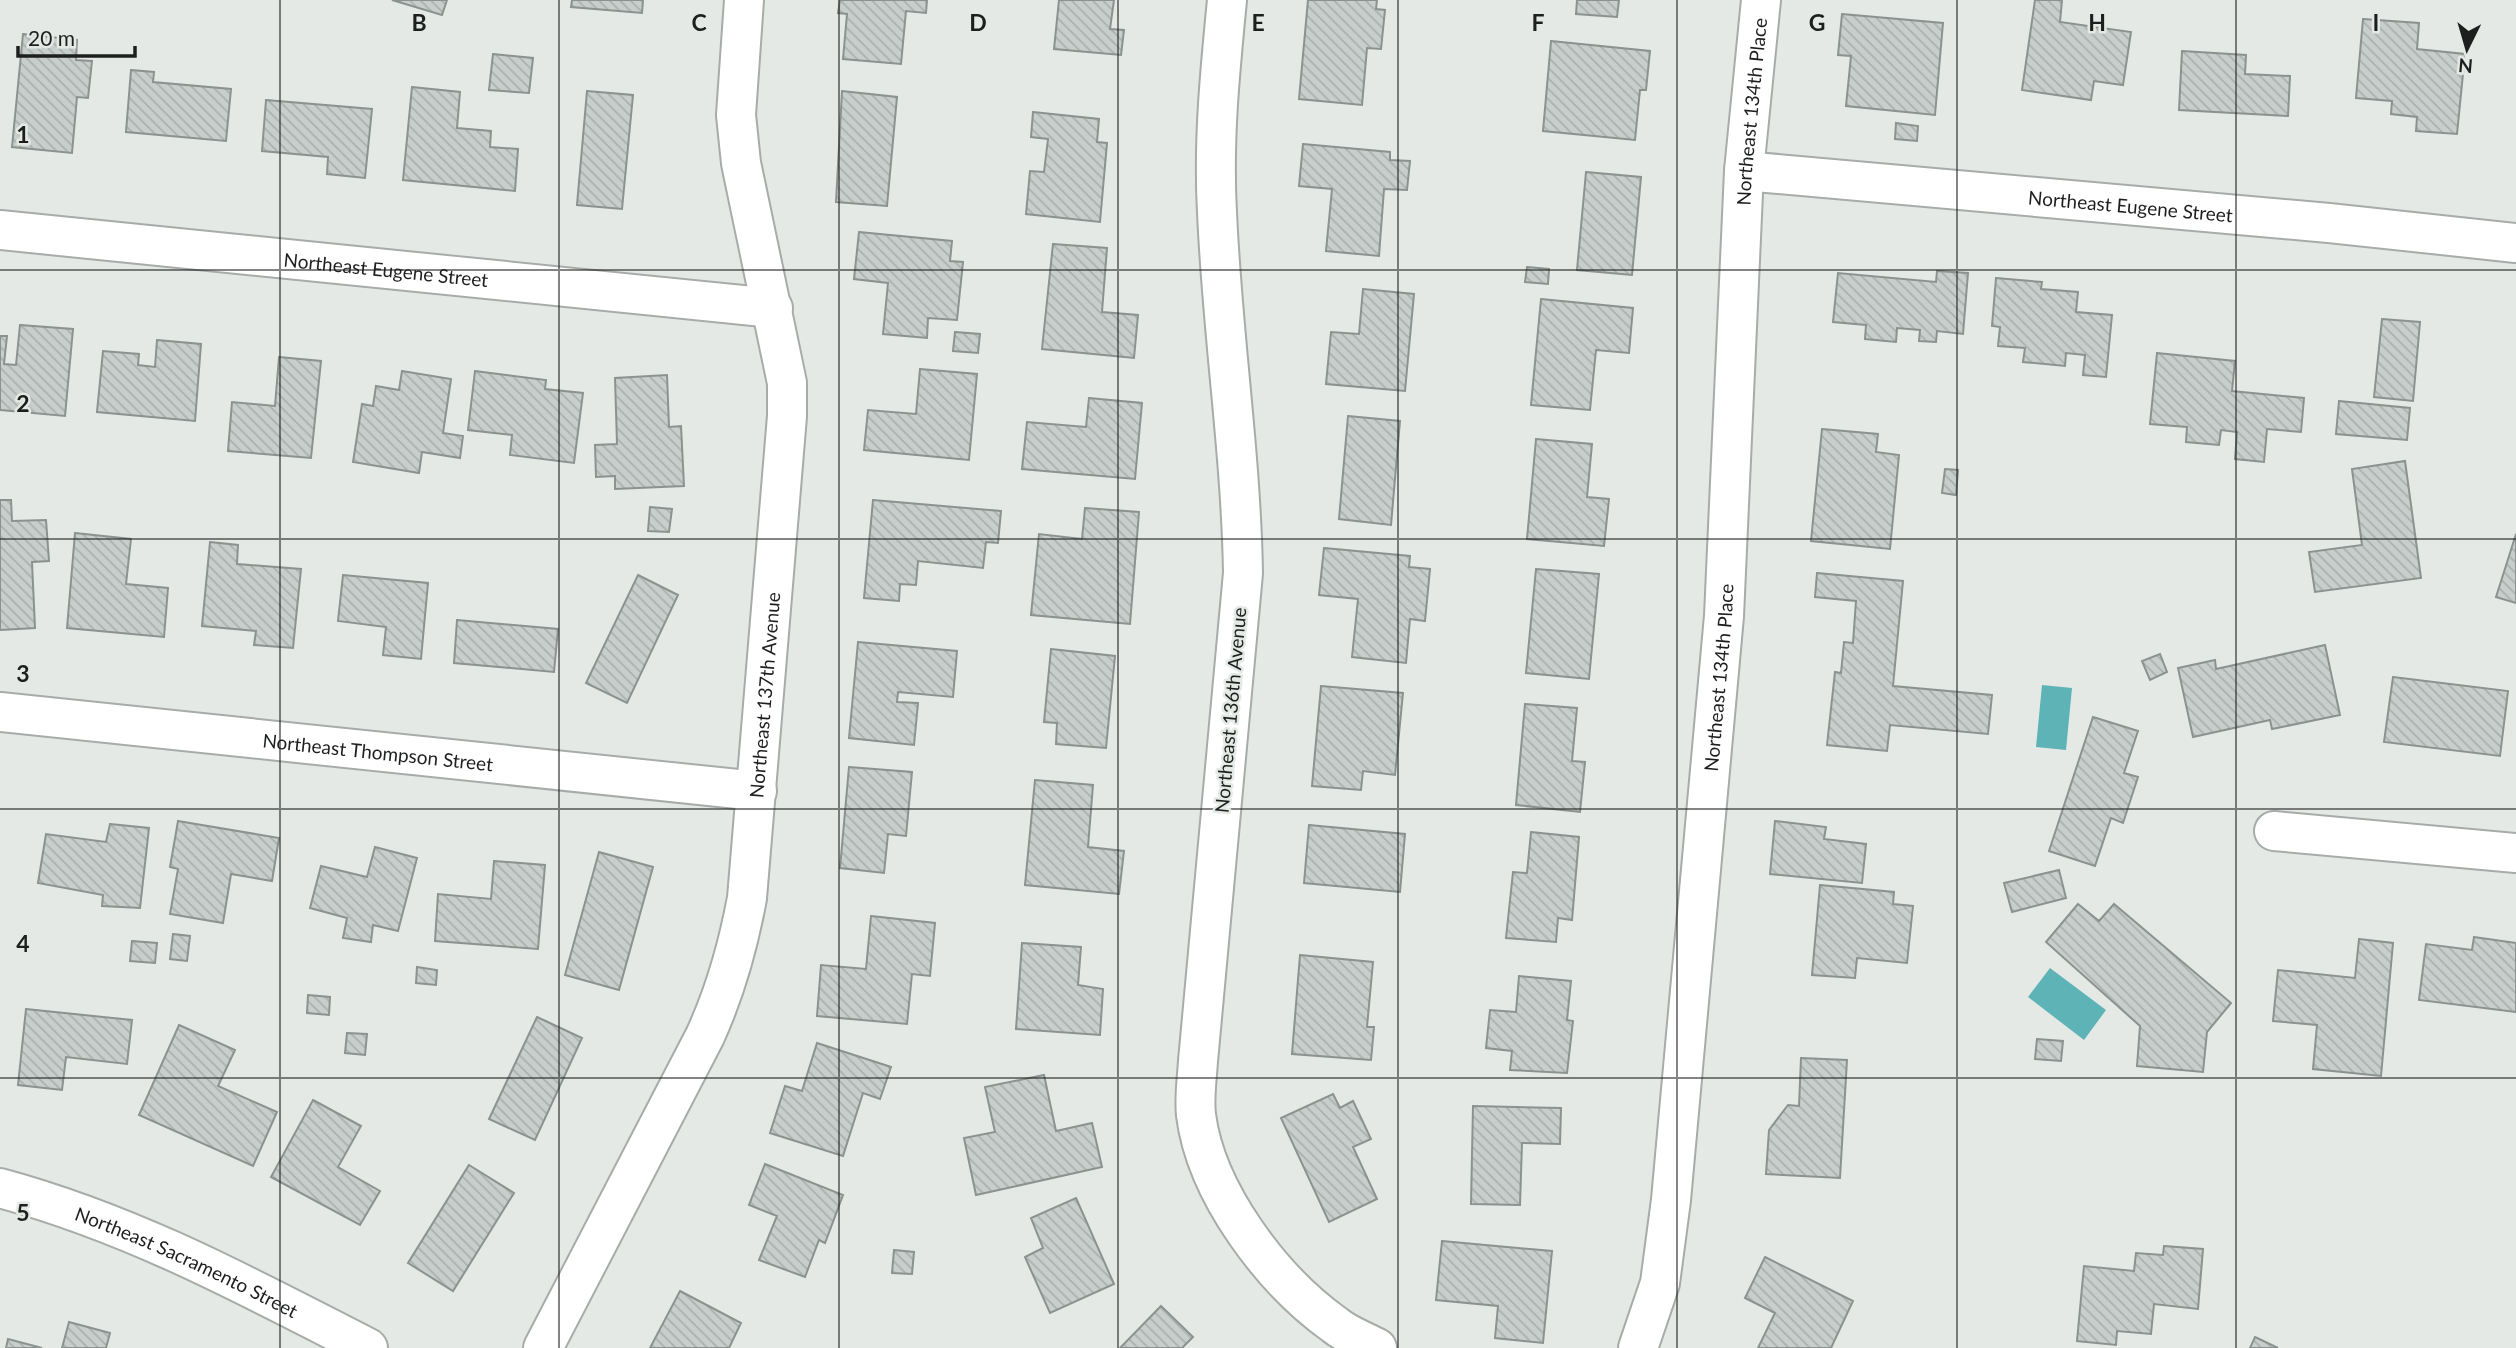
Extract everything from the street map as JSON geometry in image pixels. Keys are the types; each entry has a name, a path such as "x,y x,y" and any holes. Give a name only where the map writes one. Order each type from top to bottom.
{"street":[{"name":"Northeast 137th Avenue","path":"543,1348 725,993 738,950 747,898 788,416 787,383 741,163 736,116 744,0"},
{"name":"Northeast 136th Avenue","path":"1227,0 1216,114 1217,212 1242,517 1243,573 1198,1061 1196,1114 1208,1163 1229,1206 1260,1251 1301,1297 1336,1326 1377,1348"},
{"name":"Northeast 134th Place","path":"1638,1348 1660,1283 1671,1200 1722,643 1744,171 1761,0"},
{"name":"Northeast Eugene Street","path":"1744,171 2301,220 2516,243"},
{"name":"Northeast Eugene Street","path":"0,230 773,308"},
{"name":"Northeast Thompson Street","path":"0,712 757,791"},
{"path":"2274,831 2516,853"},
{"name":"Northeast Sacramento Street","path":"0,1188 105,1221 180,1251 368,1348"}],"water":[{"path":"2042,685 2072,688 2066,750 2036,747"},
{"path":"2050,968 2106,1010 2084,1040 2028,997"}],"building":[{"path":"392,0 447,0 442,15"},
{"path":"572,0 643,0 642,13 571,7"},
{"path":"840,0 927,0 926,13 906,11 901,64 843,59 847,14 838,13"},
{"path":"1059,0 1114,0 1110,29 1124,30 1121,55 1054,49"},
{"path":"1308,0 1377,0 1376,9 1385,10 1381,49 1367,48 1362,105 1299,99"},
{"path":"1577,0 1619,0 1617,17 1576,14"},
{"path":"2035,0 2062,0 2060,22 2131,32 2123,85 2094,81 2091,100 2022,90"},
{"path":"1842,14 1943,23 1935,115 1846,106 1851,56 1838,55"},
{"path":"2363,19 2419,23 2417,49 2465,54 2457,134 2416,131 2417,117 2391,114 2392,101 2356,98"},
{"path":"23,34 77,40 76,60 92,61 88,98 77,97 72,153 12,147"},
{"path":"1551,41 1650,51 1646,90 1640,90 1635,140 1543,131"},
{"path":"2182,51 2246,55 2245,74 2290,76 2288,116 2179,110"},
{"path":"493,54 533,58 529,93 489,90"},
{"path":"131,70 154,72 153,82 231,89 226,141 126,132"},
{"path":"412,87 460,92 457,128 491,131 490,147 518,149 515,191 403,180"},
{"path":"587,91 633,95 622,209 577,205"},
{"path":"842,91 897,97 887,206 836,202"},
{"path":"266,100 372,109 365,178 327,174 328,157 262,151"},
{"path":"1033,112 1099,119 1097,142 1107,143 1100,222 1026,214 1030,171 1044,172 1048,139 1031,137"},
{"path":"1896,123 1918,126 1917,141 1895,139"},
{"path":"1303,144 1390,152 1390,160 1410,161 1407,190 1384,189 1379,256 1326,251 1332,189 1299,186"},
{"path":"1586,172 1641,177 1632,275 1577,270"},
{"path":"859,232 952,241 950,261 963,262 957,320 928,318 927,338 883,334 888,283 854,279"},
{"path":"1053,244 1107,248 1102,312 1138,315 1134,358 1042,349"},
{"path":"1527,267 1549,269 1548,284 1525,282"},
{"path":"1937,271 1968,273 1963,334 1937,331 1936,342 1919,341 1920,330 1897,328 1896,342 1865,339 1866,325 1833,322 1838,273 1936,282"},
{"path":"1996,278 2042,282 2041,289 2078,292 2076,312 2112,315 2106,377 2083,375 2085,355 2066,353 2065,366 2023,362 2025,348 1998,346 2000,327 1992,326"},
{"path":"1363,289 1414,294 1405,391 1326,384 1331,332 1359,334"},
{"path":"1541,299 1633,308 1629,353 1596,350 1590,410 1531,405"},
{"path":"2382,319 2420,322 2413,401 2374,397"},
{"path":"20,325 73,329 65,416 0,410 0,336 7,336 4,364 16,365"},
{"path":"955,332 980,334 978,353 953,351"},
{"path":"157,340 201,344 195,421 97,412 103,351 139,354 138,365 155,367"},
{"path":"2157,353 2235,361 2232,391 2304,398 2301,432 2267,429 2264,462 2235,459 2237,432 2221,430 2219,445 2186,442 2187,427 2150,424"},
{"path":"279,357 321,361 311,458 228,451 232,402 275,406"},
{"path":"920,369 977,374 969,460 864,450 868,410 916,414"},
{"path":"402,371 451,379 443,433 463,436 460,458 422,452 419,473 353,462 362,404 373,406 376,386 399,390"},
{"path":"475,371 546,380 545,389 583,393 574,463 510,455 512,435 468,430"},
{"path":"667,375 669,427 681,426 684,486 615,489 615,476 596,477 595,445 617,444 615,378"},
{"path":"1089,398 1142,403 1135,479 1022,469 1027,422 1086,427"},
{"path":"2339,401 2410,408 2407,440 2336,434"},
{"path":"1348,416 1400,421 1391,525 1339,519"},
{"path":"1822,429 1878,434 1876,452 1899,455 1890,549 1811,541"},
{"path":"1536,439 1592,444 1587,497 1609,499 1604,546 1527,539"},
{"path":"2405,461 2421,578 2315,592 2309,552 2362,545 2352,469"},
{"path":"1945,469 1958,470 1956,495 1942,493"},
{"path":"0,500 11,500 12,521 46,520 49,561 32,562 35,628 0,630"},
{"path":"873,500 1001,511 998,543 986,542 983,568 918,561 916,585 900,584 899,601 864,598"},
{"path":"650,507 672,509 669,532 648,531"},
{"path":"1085,508 1139,512 1130,624 1031,615 1039,534 1082,539"},
{"path":"75,533 131,539 126,584 168,588 164,637 67,628"},
{"path":"2516,534 2516,603 2496,597"},
{"path":"210,542 238,545 237,564 301,569 293,648 254,645 256,631 202,626"},
{"path":"1324,548 1410,556 1409,567 1430,569 1425,621 1410,619 1406,663 1352,657 1358,599 1319,595"},
{"path":"1536,569 1599,574 1589,679 1526,673"},
{"path":"1817,573 1903,581 1893,686 1992,695 1988,734 1890,725 1887,751 1827,745 1835,672 1841,673 1844,642 1853,643 1856,601 1815,597"},
{"path":"343,575 428,583 421,659 383,655 386,627 338,621"},
{"path":"638,575 678,595 627,703 586,683"},
{"path":"457,620 558,629 554,672 454,663"},
{"path":"858,642 957,651 953,697 898,692 897,702 918,703 914,745 849,738"},
{"path":"2325,645 2340,715 2272,729 2270,720 2193,737 2178,668 2215,660 2216,669"},
{"path":"1051,649 1115,656 1106,748 1056,744 1057,723 1044,722"},
{"path":"2160,654 2167,672 2150,680 2142,661"},
{"path":"2393,677 2508,691 2500,756 2384,742"},
{"path":"1321,686 1403,693 1395,775 1363,771 1361,790 1312,786"},
{"path":"1525,704 1577,708 1572,761 1585,762 1580,812 1516,805"},
{"path":"2093,717 2138,731 2124,773 2138,777 2123,823 2111,818 2095,866 2049,851"},
{"path":"849,767 912,772 906,836 888,834 884,873 840,868"},
{"path":"1035,780 1093,785 1088,847 1124,851 1119,894 1025,885"},
{"path":"178,821 279,838 272,881 231,874 223,923 170,914 178,869 170,867"},
{"path":"1775,821 1826,827 1824,839 1866,844 1862,883 1770,874"},
{"path":"110,824 149,828 140,908 102,906 103,895 38,883 46,834 106,842"},
{"path":"1309,825 1405,834 1400,892 1304,883"},
{"path":"1531,832 1579,837 1572,920 1558,918 1556,942 1506,938 1513,872 1527,873"},
{"path":"375,847 417,858 398,931 373,925 371,942 343,938 347,918 310,908 321,866 367,877"},
{"path":"599,852 653,867 619,990 565,975"},
{"path":"494,861 545,865 538,949 435,941 438,894 491,899"},
{"path":"2059,870 2066,898 2012,912 2004,883"},
{"path":"1820,885 1894,892 1893,904 1913,906 1907,963 1857,958 1855,978 1812,975"},
{"path":"2078,904 2099,921 2114,904 2231,1003 2207,1032 2203,1072 2137,1066 2140,1026 2046,942"},
{"path":"871,916 935,923 930,976 912,974 907,1024 817,1016 821,965 866,969"},
{"path":"173,934 190,936 187,961 170,959"},
{"path":"2474,937 2516,943 2516,1012 2419,1000 2426,944 2472,950"},
{"path":"2359,939 2393,943 2381,1076 2313,1069 2317,1025 2273,1021 2278,970 2355,978"},
{"path":"132,941 157,943 155,963 130,961"},
{"path":"1022,943 1081,947 1078,985 1103,989 1100,1035 1016,1029"},
{"path":"1300,955 1373,962 1367,1027 1374,1027 1371,1060 1292,1054"},
{"path":"417,967 437,970 436,985 416,983"},
{"path":"1519,976 1571,981 1567,1020 1573,1021 1567,1073 1510,1070 1512,1051 1486,1048 1490,1010 1516,1012"},
{"path":"308,995 330,997 329,1015 307,1013"},
{"path":"26,1009 132,1020 127,1064 66,1057 62,1090 18,1085"},
{"path":"537,1017 582,1038 535,1140 489,1119"},
{"path":"179,1025 235,1050 218,1086 277,1112 253,1166 139,1115"},
{"path":"347,1033 367,1034 365,1055 345,1053"},
{"path":"2037,1039 2063,1041 2061,1061 2035,1059"},
{"path":"817,1043 891,1067 880,1099 863,1093 843,1156 770,1133 785,1086 802,1091"},
{"path":"1801,1058 1847,1060 1840,1178 1766,1174 1769,1130 1788,1105 1799,1106"},
{"path":"1044,1075 1056,1131 1092,1123 1102,1167 976,1195 964,1138 995,1132 985,1087"},
{"path":"1333,1094 1340,1108 1353,1101 1371,1139 1353,1147 1377,1199 1329,1222 1281,1118"},
{"path":"313,1100 361,1126 338,1167 380,1191 360,1225 271,1177"},
{"path":"1473,1106 1561,1108 1560,1144 1522,1143 1520,1205 1471,1204"},
{"path":"765,1164 843,1195 825,1243 819,1240 805,1277 759,1260 777,1216 749,1205"},
{"path":"469,1165 514,1193 453,1291 408,1263"},
{"path":"1076,1198 1114,1284 1050,1313 1025,1257 1043,1248 1031,1218"},
{"path":"1442,1241 1552,1251 1543,1343 1495,1338 1498,1306 1436,1300"},
{"path":"2164,1246 2203,1249 2198,1309 2154,1304 2151,1334 2117,1331 2116,1345 2077,1341 2084,1266 2134,1271 2136,1253 2163,1255"},
{"path":"894,1250 914,1252 912,1274 892,1273"},
{"path":"1765,1257 1853,1301 1831,1348 1758,1348 1775,1313 1745,1298"},
{"path":"680,1291 741,1323 729,1348 650,1348"},
{"path":"1161,1306 1193,1337 1182,1348 1120,1348"},
{"path":"69,1322 110,1333 106,1348 62,1348"},
{"path":"2255,1337 2278,1348 2250,1348"},
{"path":"8,1339 42,1348 6,1348"}]}
